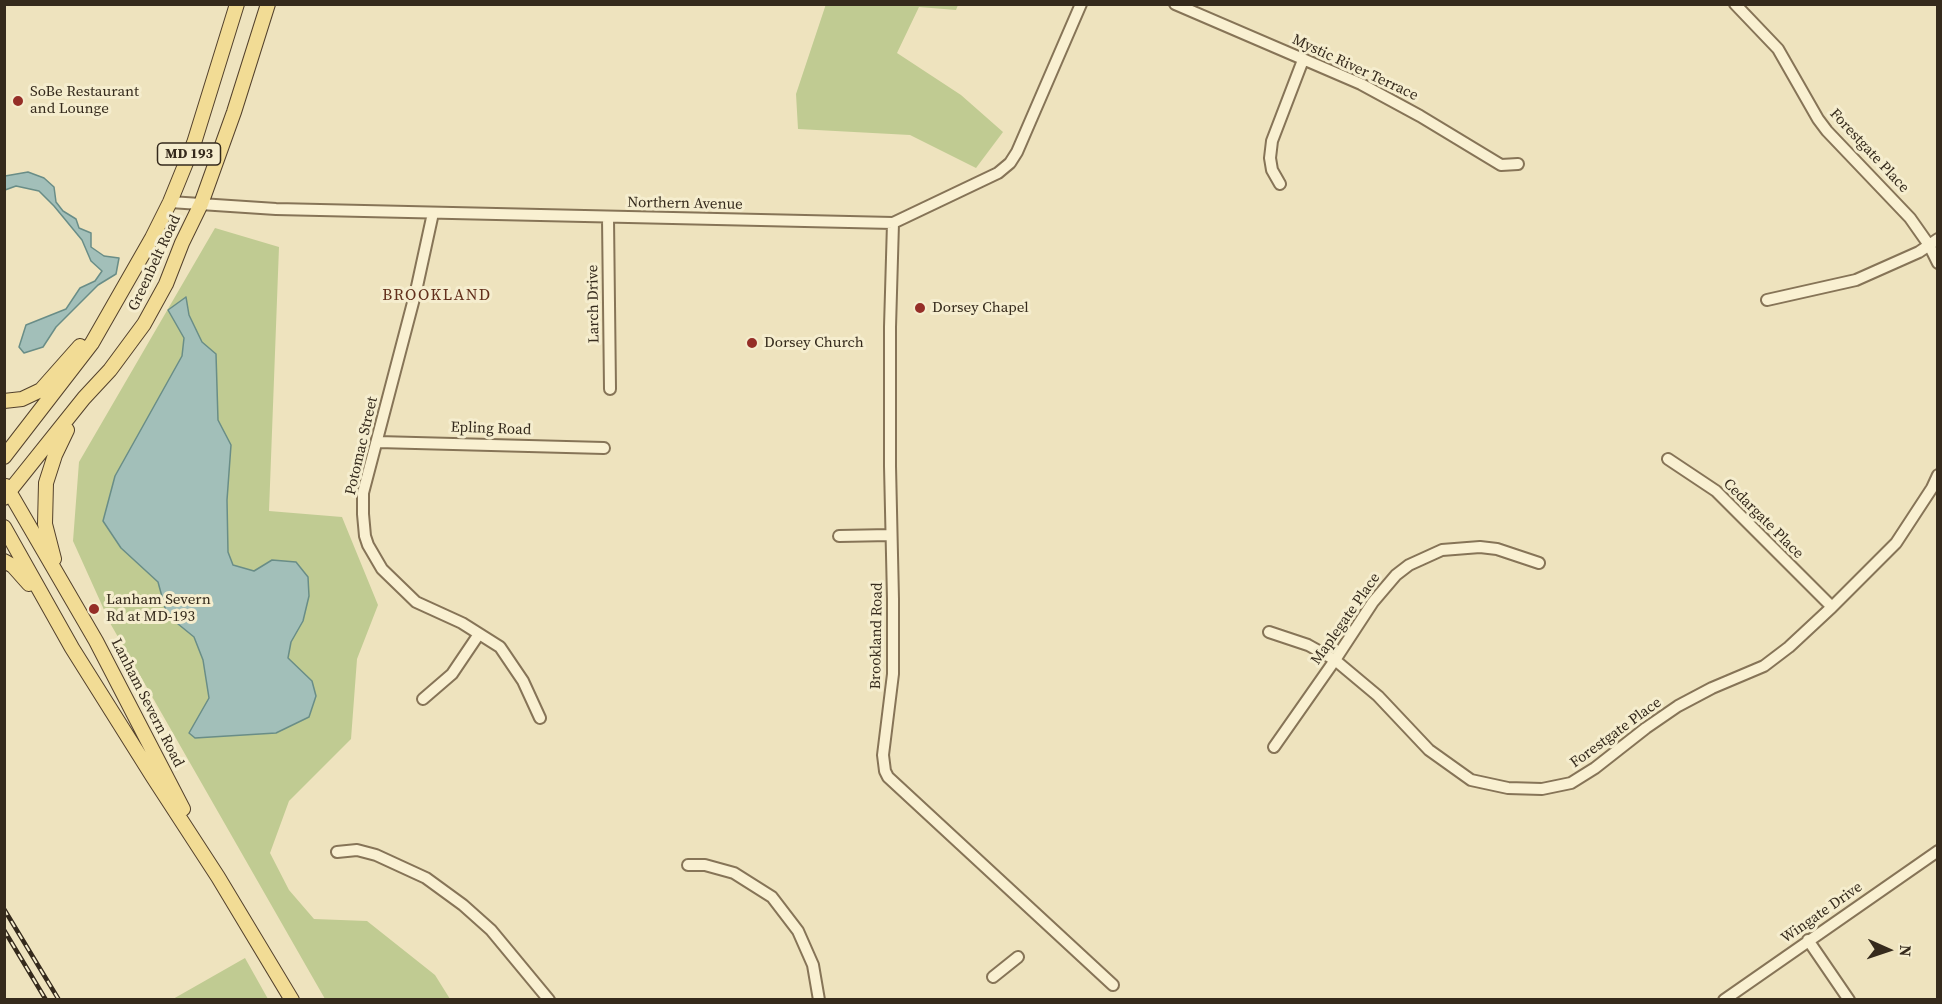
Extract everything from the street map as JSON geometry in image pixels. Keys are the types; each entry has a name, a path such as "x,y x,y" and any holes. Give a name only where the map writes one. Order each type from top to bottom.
{"main road":[{"name":"Greenbelt Road","path":"4,457 93,344 170,202 194,143 237,4"},
{"name":"Greenbelt Road","path":"6,491 110,370 144,324 166,284 201,204 234,112 268,4"},
{"path":"4,401 22,399 41,390 121,296"},
{"path":"96,640 52,556 45,524 45,496 49,470 60,442 73,419 110,370"},
{"name":"Lanham Severn Road","path":"6,491 96,640 218,877"},
{"name":"Lanham Severn Road","path":"4,527 72,648 218,877 292,999"},
{"path":"4,561 23,575 72,648"}],"street":[{"name":"Northern Avenue","path":"170,202 276,209 892,224 998,173 1010,163 1017,152 1082,4"},
{"name":"Mystic River Terrace","path":"1175,4 1361,84 1420,116 1501,165 1518,164"},
{"name":"Forestgate Place","path":"1735,4 1778,49 1827,131 1933,242 1938,263"},
{"path":"1280,184 1272,170 1270,158 1272,141 1303,60"},
{"name":"Potomac Street","path":"433,213 378,442 363,493 363,514 368,545 382,569 416,602 462,623 500,647 523,681 540,718"},
{"name":"Larch Drive","path":"608,218 610,389"},
{"name":"Brookland Road","path":"892,224 890,535 893,674 883,755 885,771 888,777 1113,985"},
{"path":"1767,300 1856,280 1913,255 1933,242"},
{"name":"Epling Road","path":"378,442 604,448"},
{"name":"Cedargate Place","path":"1668,459 1716,492 1832,607"},
{"name":"Forestgate Place","path":"1269,632 1308,645 1335,660 1378,696 1430,750 1463,776 1487,785 1508,788 1542,789 1570,783 1581,778 1678,706 1712,688 1764,666 1789,647 1896,543 1938,475"},
{"path":"839,536 890,535"},
{"name":"Maplegate Place","path":"1274,747 1373,602 1395,575 1425,557 1442,550 1480,547 1497,549 1539,563"},
{"path":"423,699 452,674 479,634"},
{"path":"337,852 357,850 376,855 426,878 463,905 491,930 549,999"},
{"name":"Wingate Drive","path":"1724,999 1938,851"},
{"path":"688,865 712,867 734,873 764,891 776,902 798,931 807,951 813,965 819,999"},
{"path":"1808,940 1849,999"},
{"path":"993,977 1018,957"}],"green space":[{"path":"826,4 958,5 956,10 919,7 897,53 961,95 1003,132 976,168 910,135 798,129 796,94"},
{"path":"215,228 279,247 269,511 342,517 378,605 357,659 351,739 289,801 270,853 289,890 314,919 367,921 435,975 450,999 325,999 110,623 73,541 79,462"},
{"path":"245,958 268,999 173,999"}],"water":[{"path":"28,172 44,178 54,187 56,202 63,211 76,219 79,228 91,233 91,247 104,256 119,258 116,274 98,285 56,327 43,347 24,353 19,347 26,325 66,309 80,288 95,281 102,271 91,261 82,240 39,191 16,186 5,190 5,176"},
{"path":"186,297 189,315 202,342 216,354 218,420 231,445 227,500 228,552 233,565 254,571 272,560 296,562 308,577 309,596 303,621 291,642 288,658 312,681 316,696 309,717 276,733 195,738 189,733 209,698 203,660 194,637 167,615 158,582 121,548 103,521 115,476 182,356 184,338 168,310"}],"railway":[{"path":"4,909 59,1000"},
{"path":"4,930 46,1000"}],"place":[{"name":"SoBe Restaurant and Lounge","path":"18,101"},
{"name":"Dorsey Chapel","path":"920,308"},
{"name":"Dorsey Church","path":"752,343"},
{"name":"Lanham Severn Rd at MD-193","path":"94,609"}],"district":[{"name":"BROOKLAND","path":"437,296"}]}
